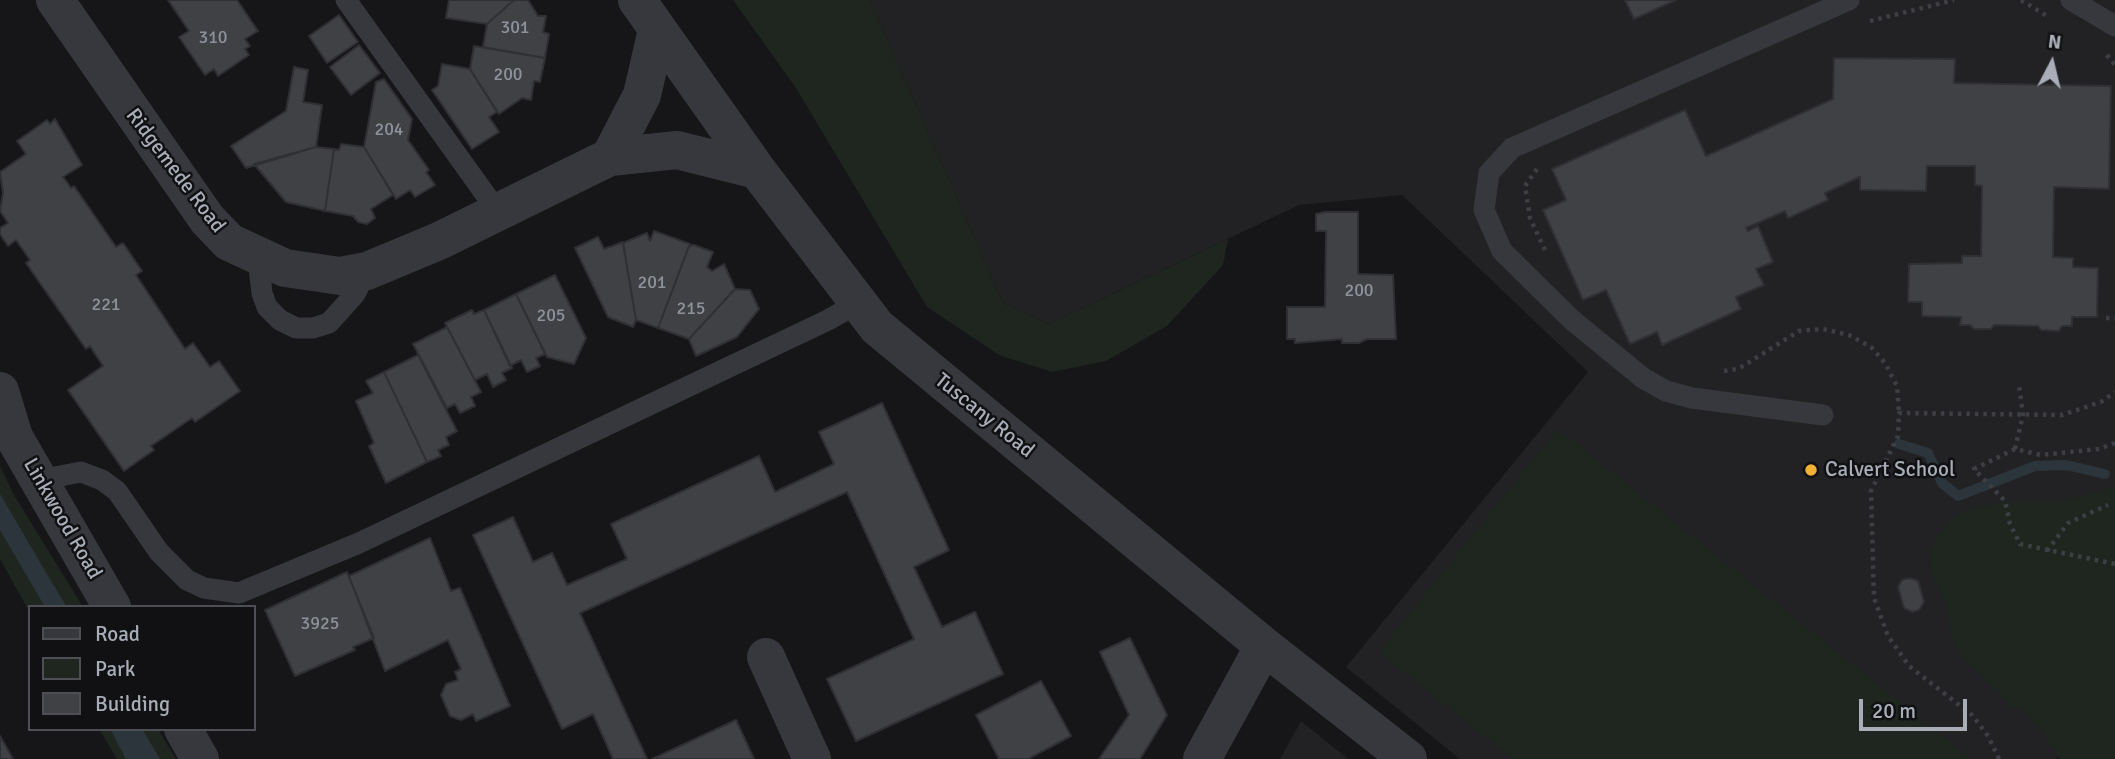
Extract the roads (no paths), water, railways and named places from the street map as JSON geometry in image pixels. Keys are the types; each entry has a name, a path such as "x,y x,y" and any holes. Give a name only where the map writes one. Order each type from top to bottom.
{"street":[{"name":"Ridgemede Road","path":"55,0 207,219 229,242 258,258 317,275 340,276 367,271 498,212 610,157 677,150 757,170"},
{"path":"610,157 642,95 647,15"},
{"name":"Tuscany Road","path":"647,15 757,170 877,327 1264,646 1408,759"},
{"name":"Linkwood Road","path":"0,391 14,437 111,605"},
{"path":"1202,759 1264,646"},
{"path":"766,657 812,759"},
{"path":"184,731 200,759"}],"lane":[{"path":"346,0 498,212"},
{"path":"1823,415 1692,398 1666,391 1643,378 1572,320 1502,251 1485,210 1489,173 1513,148 1849,0"},
{"path":"2071,0 2115,26"},
{"path":"258,258 262,293 267,307 280,320 296,328 313,328 329,323 355,294 367,271"},
{"path":"39,481 81,472 102,480 117,491 159,552 187,580 213,591 239,593 359,543 816,326 858,303"}],"waterway":[{"path":"1899,444 1928,453 1942,483 1958,496 2035,466 2066,465 2105,474"}],"place":[{"name":"Calvert School","path":"1811,470"}]}
